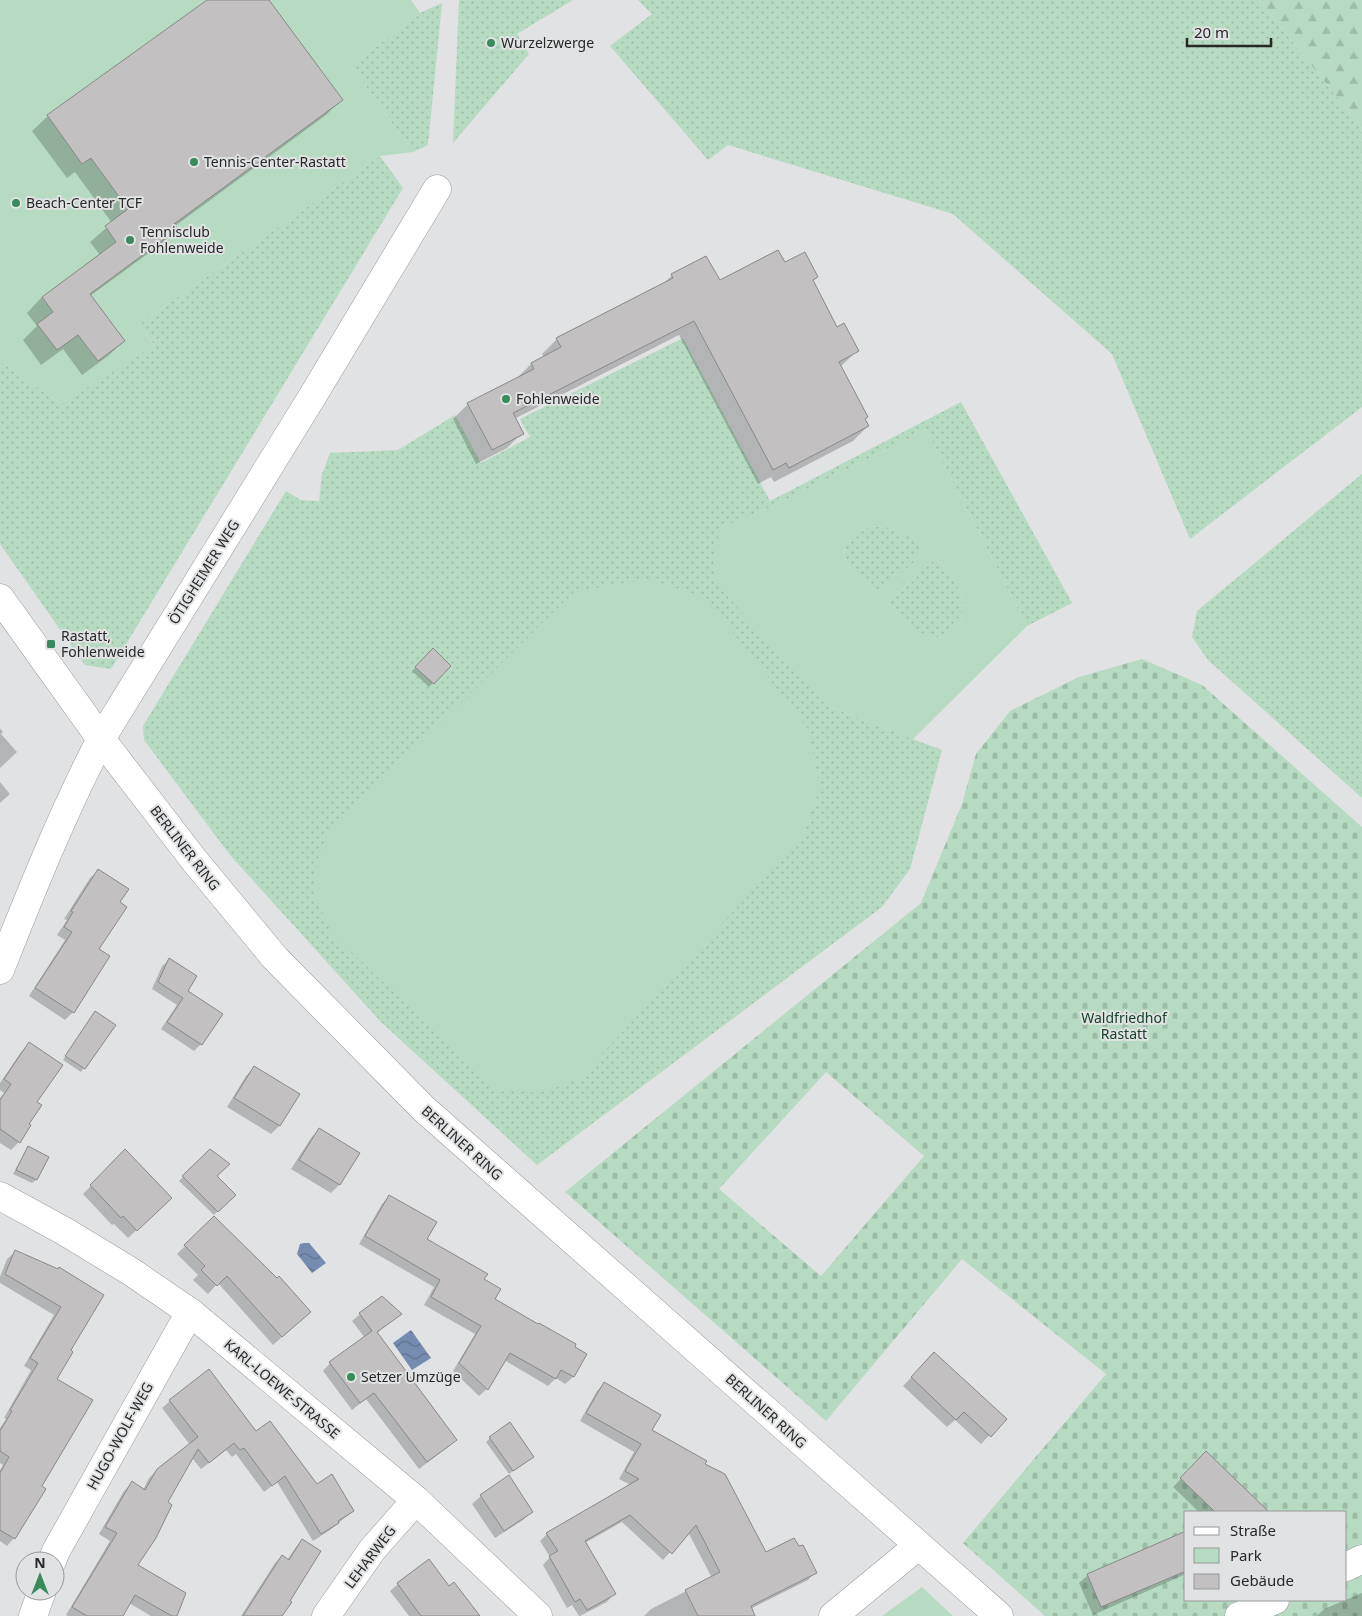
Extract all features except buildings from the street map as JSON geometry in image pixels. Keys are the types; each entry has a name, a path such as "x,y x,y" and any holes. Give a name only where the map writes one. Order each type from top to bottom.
{"street":[{"name":"ÖTIGHEIMER WEG","path":"0,970 43,861 101,739 312,397 437,189"},
{"name":"BERLINER RING","path":"0,598 101,739 194,860 275,958 424,1109 999,1616"},
{"name":"KARL-LOEWE-STRASSE","path":"0,1196 130,1271 190,1312 416,1500 538,1616"},
{"name":"HUGO-WOLF-WEG","path":"56,1551 190,1312"},
{"name":"LEHARWEG","path":"326,1616 372,1550 416,1500"},
{"path":"834,1616 918,1546"},
{"path":"1347,1567 1362,1560"},
{"path":"33,1616 38,1601"},
{"path":"1240,1616 1273,1601"}],"green space":[{"name":"Tennisclub Fohlenweide","path":"0,0 411,0 420,13 351,66 413,152 380,156 139,324 154,346 61,404 0,361"},
{"path":"459,0 573,0 517,34 529,54 453,143"},
{"path":"638,0 1259,0 1362,128 1362,407 1190,539 1112,354 953,214 728,145 708,160 610,46 652,14"},
{"path":"1259,0 1362,0 1362,128"},
{"path":"442,3 428,145 413,152 351,66 420,13"},
{"path":"380,156 403,188 111,669 85,665 0,544 0,361 61,404 154,345 139,324"},
{"path":"683,338 770,501 961,402 1072,603 1027,626 926,430 769,508 721,528 827,706 942,750 910,869 882,907 537,1165 381,1022 230,855 144,740 143,726 286,491 301,500 319,501 322,474 330,453 398,450 455,415 481,463 530,437 520,419"},
{"path":"926,430 1027,626 913,739 827,706 716,584 713,562 720,528 769,508","holes":["884,526 914,538 924,548 913,563 880,592 870,587 846,564 844,548 861,530","935,559 952,576 960,592 963,610 958,626 947,635 936,638 924,635 918,631 888,603"]},
{"path":"1362,474 1362,798 1208,660 1192,637 1197,611"},
{"path":"884,526 914,538 924,548 913,563 880,593 870,587 846,564 844,547 861,530"},
{"path":"935,559 952,576 960,592 963,610 958,626 947,635 936,638 924,635 907,623 888,603"},
{"path":"647,579 705,597 808,729 820,787 803,836 578,1080 539,1093 497,1089 332,934 313,892 317,867 328,834 574,592"},
{"name":"Waldfriedhof Rastatt","path":"1142,659 1202,685 1362,827 1362,1616 1045,1616 963,1543 1106,1374 962,1259 826,1421 565,1192 921,903 962,804 976,754 1010,711 1079,677","holes":["826,1072 924,1156 821,1276 719,1189"]},
{"path":"922,1587 953,1616 882,1616"}],"water":[{"path":"309,1243 326,1263 312,1273 297,1254 300,1244"},
{"path":"411,1330 431,1358 412,1370 393,1343"}],"place":[{"name":"Wurzelzwerge","path":"491,43"},
{"name":"Tennis-Center-Rastatt","path":"194,162"},
{"name":"Beach-Center TCF","path":"16,203"},
{"name":"Tennisclub Fohlenweide","path":"130,240"},
{"name":"Fohlenweide","path":"506,399"},
{"name":"Rastatt, Fohlenweide","path":"51,644"},
{"name":"Setzer Umzüge","path":"351,1377"}]}
